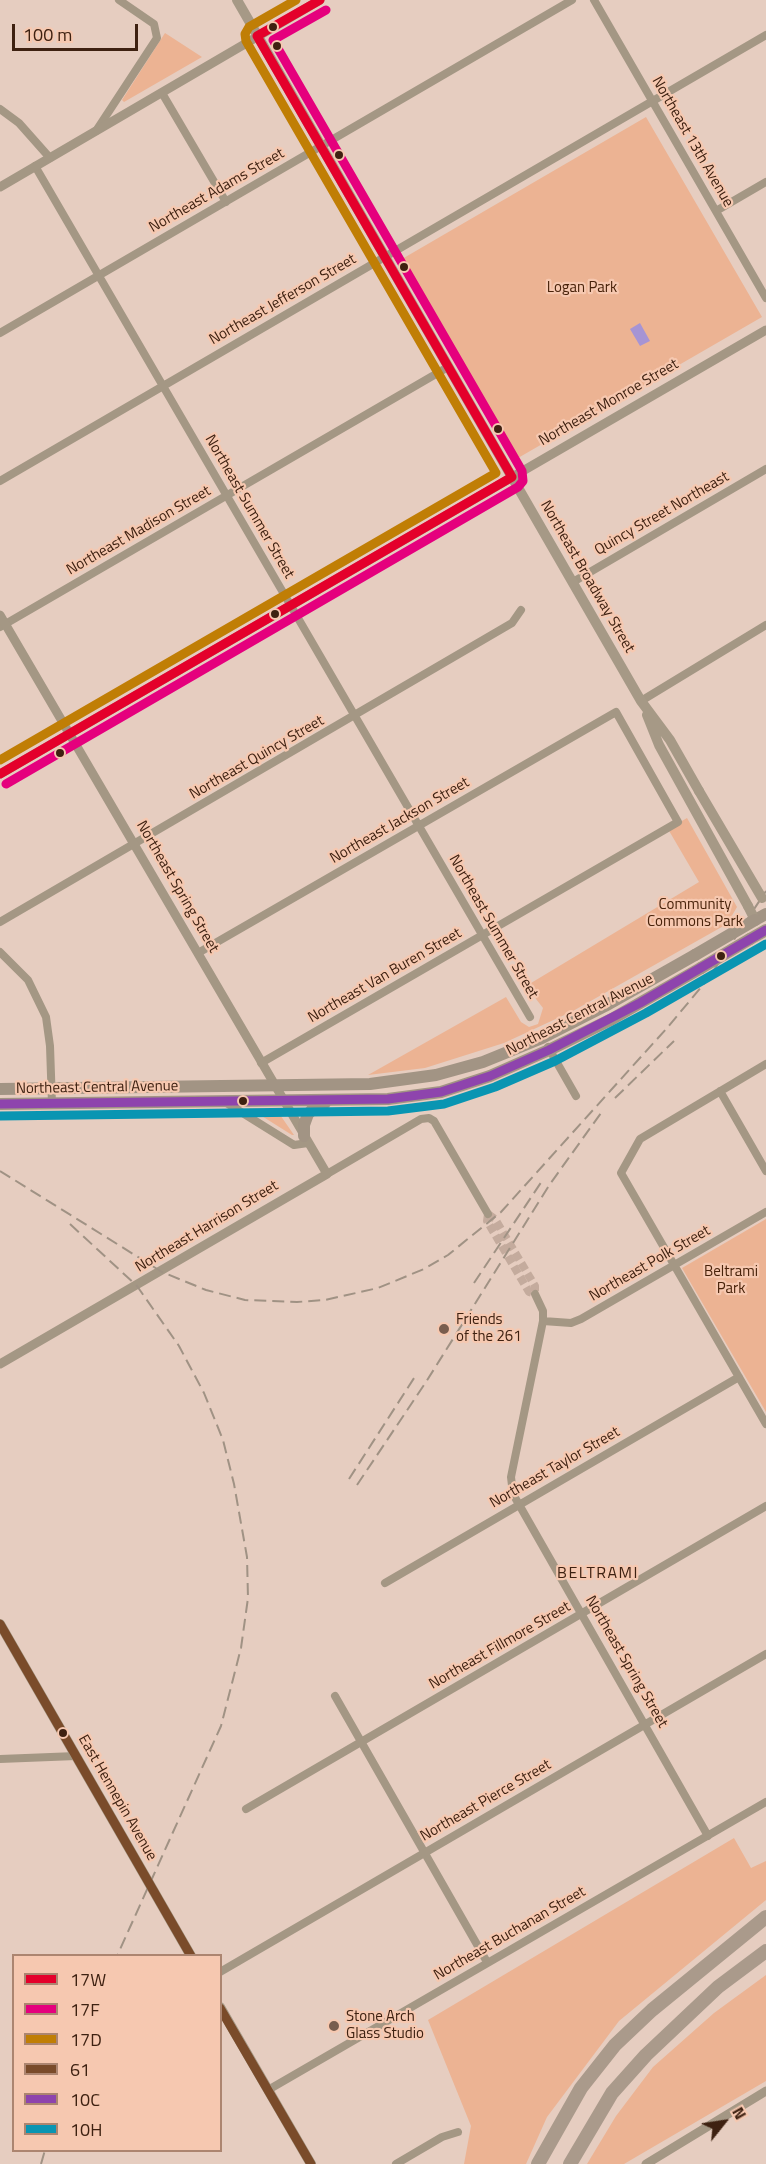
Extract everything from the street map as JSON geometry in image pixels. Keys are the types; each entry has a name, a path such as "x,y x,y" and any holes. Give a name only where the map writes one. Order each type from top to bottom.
{"highway":[{"path":"538,2164 581,2088 615,2045 652,2010 766,1917"},
{"path":"570,2164 612,2093 646,2055 718,1987 766,1951"}],"main road":[{"name":"Northeast Broadway Street","path":"237,0 641,701 670,740 766,905"},
{"name":"Northeast Broadway Street","path":"641,701 659,745 688,799 761,917 765,933"},
{"name":"Northeast Central Avenue","path":"0,1089 369,1084 427,1077 483,1062 542,1038 605,1006 761,917"},
{"name":"Northeast Central Avenue","path":"0,1104 388,1100 441,1092 490,1076 549,1050 612,1019 765,933"},
{"path":"306,1139 304,1125 310,1110 338,1100"},
{"name":"East Hennepin Avenue","path":"0,1624 190,1954"},
{"path":"222,2010 311,2164"}],"street":[{"path":"95,132 157,38 158,32 154,24 119,0"},
{"path":"0,187 320,0"},
{"name":"Northeast Adams Street","path":"0,333 572,0"},
{"name":"Northeast 13th Avenue","path":"594,0 766,298"},
{"name":"Northeast Jefferson Street","path":"0,481 766,35"},
{"path":"162,93 226,202"},
{"path":"0,109 19,123 50,158"},
{"name":"Northeast Summer Street","path":"35,166 530,1017"},
{"path":"716,211 766,182"},
{"name":"Northeast Monroe Street","path":"0,774 766,330"},
{"name":"Northeast Madison Street","path":"3,626 448,367"},
{"name":"Quincy Street Northeast","path":"573,582 766,469"},
{"name":"Northeast Quincy Street","path":"0,922 512,623 521,610"},
{"name":"Northeast Spring Street","path":"0,615 3,626 70,733 327,1174"},
{"path":"641,701 766,625"},
{"name":"Northeast Jackson Street","path":"198,953 616,712 678,822"},
{"name":"Northeast Van Buren Street","path":"261,1063 678,822"},
{"path":"0,952 28,980 44,1010 50,1046 52,1104"},
{"path":"542,1038 576,1096"},
{"path":"766,1064 640,1139 621,1173 766,1424"},
{"path":"720,1091 766,1171"},
{"path":"223,1101 294,1145 306,1139"},
{"name":"Northeast Harrison Street","path":"0,1364 421,1119 429,1118 434,1121 488,1214"},
{"name":"Northeast Polk Street","path":"543,1321 572,1323 581,1319 766,1212"},
{"name":"Northeast Spring Street","path":"535,1294 543,1311 543,1321 510,1477 513,1494 708,1836"},
{"name":"Northeast Taylor Street","path":"385,1582 739,1377"},
{"name":"Northeast Fillmore Street","path":"246,1809 766,1506"},
{"name":"Northeast Pierce Street","path":"222,1971 766,1654"},
{"path":"335,1696 487,1962"},
{"path":"0,1759 76,1756"},
{"name":"Northeast Buchanan Street","path":"268,2090 766,1802"},
{"path":"646,2164 766,2091"},
{"path":"396,2164 442,2137 458,2132"}],"green space":[{"path":"165,33 202,57 124,102 122,100"},
{"name":"Logan Park","path":"646,117 762,317 518,458 402,259"},
{"name":"Community Commons Park","path":"687,818 737,907 727,924 573,1011 504,1043 425,1068 368,1075 506,997 521,1022 529,1027 538,1024 543,1008 526,986 699,882 668,829"},
{"path":"249,1108 276,1109 294,1135 292,1135"},
{"name":"Beltrami Park","path":"766,1219 766,1412 682,1268"},
{"path":"734,1838 751,1868 766,1861 766,1900 619,2021 547,2117 526,2164 464,2164 471,2126 428,2020"},
{"path":"766,1975 766,2081 624,2164 587,2164 616,2116 653,2067 714,2013"}],"shaded area":[{"path":"640,323 650,341 640,346 630,329"}],"tunnel":[{"path":"488,1214 487,1221 529,1292 535,1294"},
{"path":"488,1214 495,1219 535,1286 535,1294"}],"railway":[{"path":"0,1171 162,1272 206,1290 245,1300 297,1302 325,1300 378,1288 424,1269 448,1255 501,1212 667,1028 708,979 766,891"},
{"path":"615,1098 674,1041"},
{"path":"357,1485 426,1382 550,1184 601,1113"},
{"path":"474,1283 542,1181"},
{"path":"70,1224 137,1286 179,1346 204,1393 223,1440 234,1484 247,1557 248,1598 241,1648 221,1726 118,1954"},
{"path":"349,1479 416,1375"},
{"path":"41,2164 44,2152"}],"transit line":[{"name":"17D","path":"0,760 496,473 246,41 245,34 249,27 296,0"},
{"name":"17W","path":"0,774 512,477 257,36 320,0"},
{"name":"17F","path":"6,784 518,487 523,481 522,471 273,40 326,10"},
{"name":"10C","path":"0,1104 388,1099 441,1092 490,1076 549,1050 640,1003 766,930"},
{"name":"10H","path":"0,1116 388,1111 444,1104 495,1087 555,1061 646,1013 766,944"},
{"name":"61","path":"0,1624 190,1954"},
{"name":"61","path":"222,2011 311,2164"}],"place":[{"name":"Friends of the 261","path":"444,1329"},
{"name":"Stone Arch Glass Studio","path":"334,2026"}],"district":[{"name":"BELTRAMI","path":"598,1574"}]}
